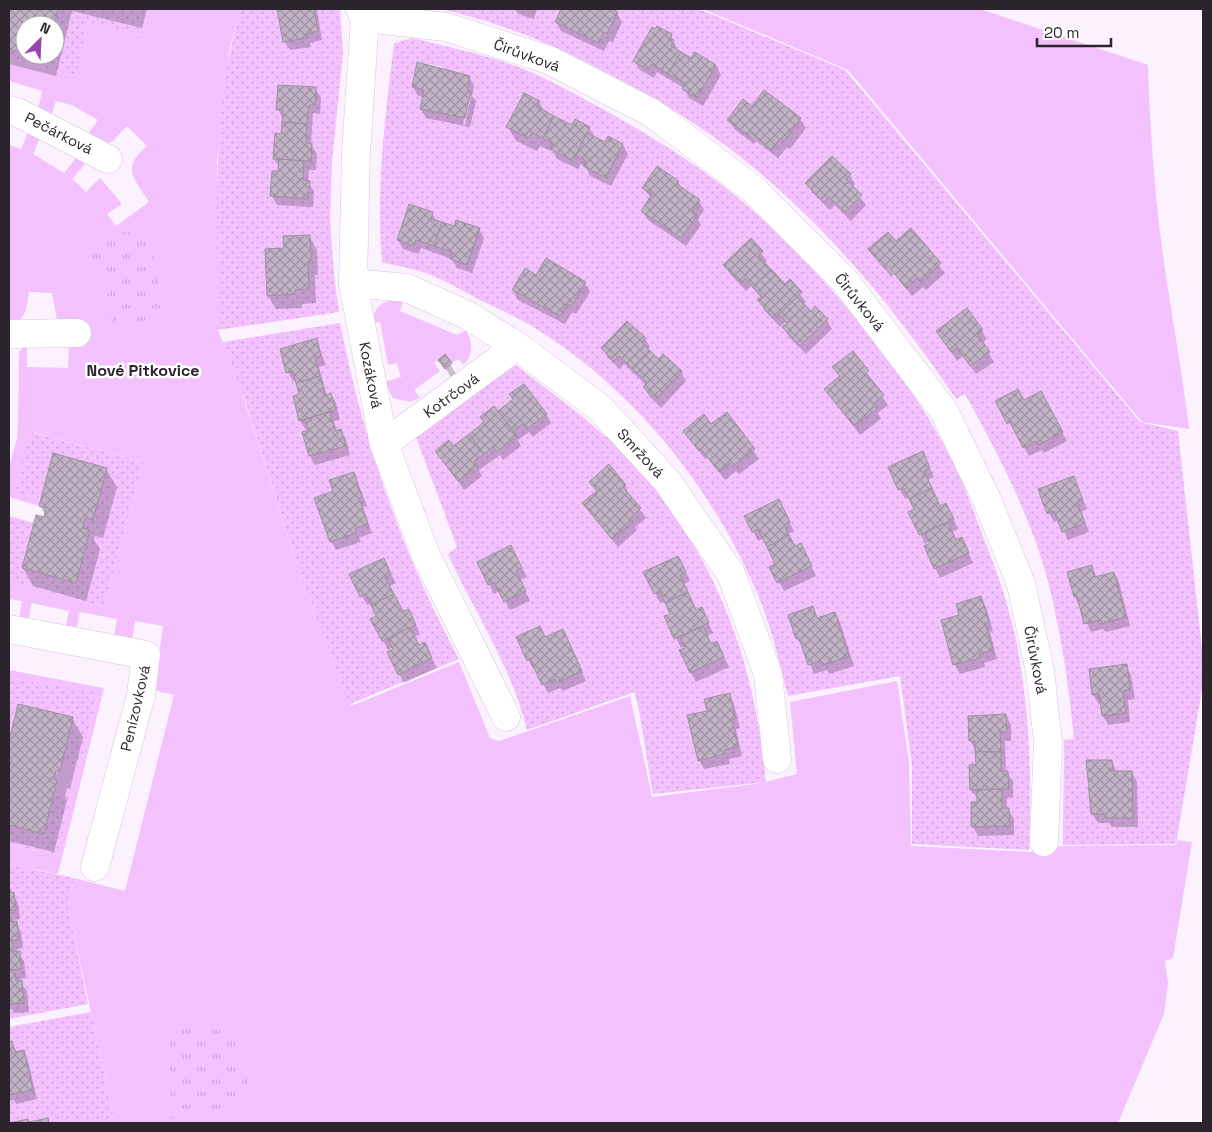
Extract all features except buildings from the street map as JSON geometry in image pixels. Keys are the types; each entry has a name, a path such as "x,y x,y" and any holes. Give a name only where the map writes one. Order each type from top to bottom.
{"street":[{"name":"Kozáková","path":"362,14 353,283 384,444 425,553 506,717"},
{"name":"Čirůvková","path":"362,14 446,27 549,60 652,113 754,190 845,281 944,411 987,500 1020,584 1040,672 1048,742 1044,842"},
{"name":"Pečárková","path":"9,110 17,112 108,159"},
{"name":"Smržová","path":"353,283 407,288 467,315 517,346 600,408 667,481 732,574 768,674 777,759"},
{"path":"9,334 76,333"},
{"name":"Kotrčová","path":"384,444 517,346"},
{"name":"Penízovková","path":"9,629 146,656 141,694 95,867"}],"green space":[{"path":"58,9 149,9 142,35 88,22 76,76 33,65 65,65 65,15 56,15"},
{"path":"149,9 241,9 230,47 217,160 218,330 237,377 302,581 351,706 459,662 490,738 499,741 630,696 652,797 762,783 797,774 790,702 897,681 909,762 911,846 1031,852 1061,846 1176,845 1177,840 1192,842 1173,958 1165,961 1168,983 1164,1014 1118,1123 115,1123 68,906 74,878 125,891 174,695 154,690 163,626 135,621 132,641 114,636 117,619 80,612 76,631 65,629 69,611 32,603 28,622 19,620 22,601 9,599 9,581 104,607 143,462 32,432 15,492 41,499 39,506 9,497 9,466 17,439 19,352 27,346 27,367 68,368 69,343 57,320 52,293 29,292 25,313 19,320 9,323 9,145 21,149 29,130 41,136 33,154 64,173 76,158 85,164 72,179 86,192 100,178 122,204 107,214 116,226 149,202 132,173 134,161 147,146 127,126 113,141 106,144 86,137 98,120 72,105 56,101 50,119 38,109 42,91 9,81 9,59 15,61 15,65 32,65 75,76 88,22 142,35"},
{"path":"241,9 277,9 283,41 307,38 306,34 318,31 314,9 340,10 343,53 332,162 330,220 339,312 218,330 218,168 224,88 231,48","holes":["278,85 316,87 315,105 309,105 306,143 312,144 311,161 304,161 303,180 310,181 308,199 270,196 272,171 278,171 279,159 273,159 275,134 281,134 283,110 277,110","283,236 311,261 308,262 309,289 295,290 295,294 267,296 265,249 284,248"]},
{"path":"440,9 561,9 555,22 598,43 604,32 607,33 618,12 611,9 699,9 845,70 1140,422 1178,431 1203,658 1203,684 1176,844 1063,845 1064,740 1074,739 1070,699 1053,601 1041,556 1023,508 965,394 956,399 910,334 859,271 803,212 743,159 695,124 627,83 589,63 548,44 462,14","holes":["652,28 674,40 671,46 691,58 695,52 716,65 697,98 682,89 685,83 652,64 648,69 633,60","764,91 801,118 785,140 781,138 772,150 727,119 743,99 752,106","832,156 851,174 846,179 862,195 845,212 829,197 806,183","911,228 941,263 920,282 917,278 906,287 868,249 888,232 896,241","967,308 977,334 990,352 970,366 957,348 951,352 936,331","1018,389 1024,400 1041,391 1063,432 1038,444 1036,441 1023,448 1010,422 1007,424 995,402","1074,476 1083,499 1077,502 1062,532 1054,511 1048,514 1038,489","1092,565 1095,577 1114,572 1126,617 1099,624 1098,620 1084,623 1077,596 1074,597 1067,572","1127,664 1130,690 1123,691 1126,713 1102,716 1099,694 1092,695","1087,760 1112,760 1113,771 1132,771 1133,818 1106,818 1105,814 1091,814 1090,786 1087,786"]},
{"path":"703,9 980,9 1148,65 1159,225 1189,429 1142,422 848,70"},
{"path":"413,38 512,65 558,85 650,136 726,188 761,218 818,275 872,338 898,372 921,407 960,477 994,565 1011,618 1025,696 1030,773 1029,850 912,844 912,765 900,676 788,696 766,616 743,563 721,522 696,483 668,445 636,410 603,378 566,349 528,324 426,273 382,262 380,234 381,179 394,43","holes":["417,62 442,67 442,70 467,91 471,91 465,118 420,109 424,90 412,87","524,93 540,101 537,106 572,125 575,119 590,127 587,133 605,142 608,136 623,144 605,178 584,167 586,161 576,155 573,161 551,150 553,144 532,133 529,138 507,127","657,166 679,181 677,184 692,211 697,215 681,238 641,211 652,194 642,187","409,204 431,219 454,226 456,220 480,228 451,259 453,252 416,240 413,246 397,240","751,238 763,251 758,256 785,284 790,279 802,292 797,297 811,311 816,307 828,319 787,323 779,314 774,319 757,301 762,296 745,278 740,283 723,265","546,258 586,283 571,306 567,304 560,316 512,291 525,268 536,275","627,321 645,337 641,342 659,359 663,354 682,371 655,399 643,387 647,382 619,356 601,348","853,351 869,371 866,373 884,395 873,404 876,409 855,426 824,389 840,376 832,367","726,412 755,449 733,466 701,449 699,451 683,431 703,415 711,424","923,452 930,468 924,471 940,506 946,503 954,519 948,522 956,540 962,537 969,553 934,569 924,546 930,543 924,533 918,535 908,512 914,509 904,488 898,490 888,467","744,516 795,546 777,583 775,564 758,529 752,532","981,597 989,622 985,623 993,649 979,654 980,658 954,665 941,621 959,615 956,604","812,606 817,618 835,612 849,656 823,665 821,661 808,665 799,638 796,639 788,615","1006,714 1007,732 1000,732 1002,808 971,827 971,802 977,802 977,790 969,765 976,764 975,741 969,741 968,716"]},
{"path":"9,49 15,50 15,61 9,59"},
{"path":"148,231 167,326 113,326 104,272 86,265 86,253 90,244 105,235"},
{"path":"393,300 403,302 400,311 457,335 466,330 471,344 471,353 463,365 459,359 452,363 445,355 434,363 440,371 414,390 420,398 410,402 393,398 384,382 401,377 397,363 388,365 380,322 372,323 378,307"},
{"path":"340,323 361,411 387,496 419,578 459,659 350,704 302,581 244,397 223,342","holes":["317,339 321,356 315,358 325,395 332,393 336,410 330,412 335,431 341,429 346,446 309,456 302,432 308,430 305,419 299,420 293,396 299,394 293,371 286,373 280,349","354,472 362,496 359,498 368,524 355,529 356,533 329,480","384,558 391,574 385,577 403,611 409,609 416,624 410,627 419,645 425,643 432,658 398,675 387,652 393,649 388,639 382,641 371,619 376,616 366,594 360,597 349,574"]},
{"path":"516,365 606,437 610,435 644,473 673,513 698,553 719,594 736,638 750,683 760,731 766,782 653,794 638,705 634,692 527,730 512,684 448,554 457,547 416,437 505,371","holes":["523,384 547,414 527,429 523,424 513,431 517,436 498,452 493,447 474,461 478,467 458,481 435,451 449,440 453,446 484,422 480,417 494,406 498,411 513,399 510,394","609,465 625,484 623,487 641,508 631,518 633,521 612,538 582,504 597,491 589,482","511,545 522,568 516,571 526,591 494,582 488,585 477,562","678,556 685,572 680,575 696,610 702,607 709,623 703,626 711,644 717,641 724,657 690,673 679,651 685,648 680,637 674,639 664,617 670,614 660,592 654,594 644,572","540,626 545,637 563,629 582,671 557,683 555,679 542,685 530,659 527,660 516,637","730,693 735,718 732,720 738,747 724,750 725,755 698,761 687,715 707,711 704,699"]},
{"path":"31,432 143,462 104,607 9,581 9,516 34,523 22,568 76,583 90,530 83,528 85,518 93,520 107,468 53,453 41,499 15,492"},
{"path":"9,670 104,688 58,874 9,864 9,845 57,855 71,798 54,793 57,781 54,780 62,762 80,768 98,694 9,678"},
{"path":"9,678 98,693 80,768 62,762 73,717 18,704 9,741"},
{"path":"54,793 71,797 58,855 9,845 9,825 44,834"},
{"path":"9,864 74,878 68,906 88,1004 9,1019 9,1004 24,1002 22,981 16,981 15,970 21,969 20,951 13,952 12,940 18,939 17,922 11,922 9,911 16,910 14,892 9,893"},
{"path":"91,1012 115,1123 49,1123 48,1118 29,1122 28,1119 9,1123 9,1093 33,1090 15,1052 12,1041 9,1041 9,1027"},
{"path":"179,1018 205,1028 237,1033 252,1101 171,1119 169,1029"}],"district":[{"name":"Nové Pitkovice","path":"143,370"}]}
